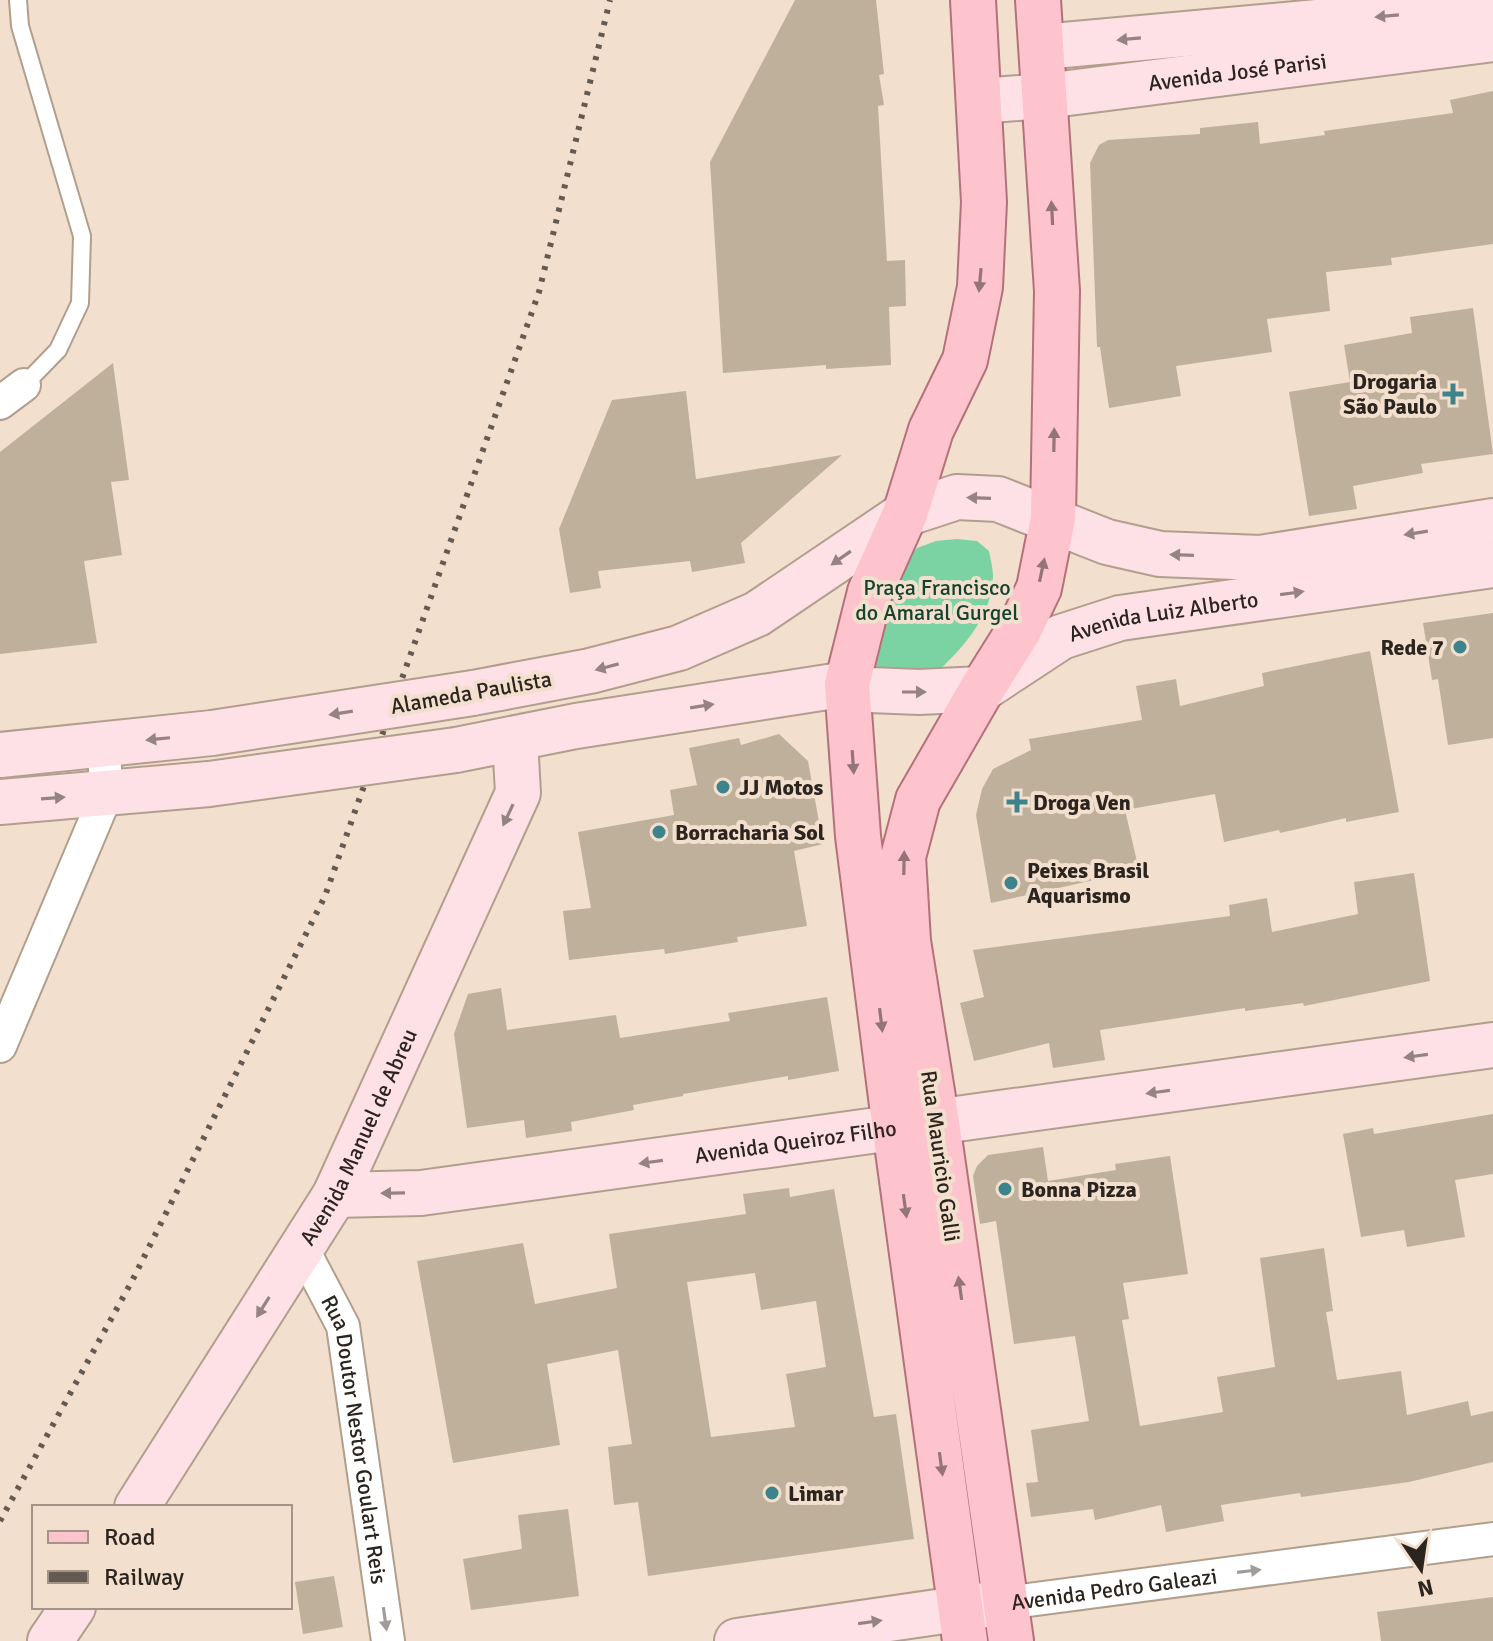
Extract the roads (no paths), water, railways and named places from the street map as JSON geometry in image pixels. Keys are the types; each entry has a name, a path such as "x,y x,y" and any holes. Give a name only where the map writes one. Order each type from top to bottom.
{"main road":[{"name":"Rua Mauricio Galli","path":"973,0 984,202 980,287 965,360 931,430 905,514 870,592 847,684 858,836 916,1126 1008,1622"},
{"name":"Rua Mauricio Galli","path":"963,1625 916,1126 903,857 918,800 1019,630 1039,588 1053,518 1057,291 1038,0"},
{"name":"Avenida José Parisi","path":"1042,47 1493,6"},
{"name":"Avenida José Parisi","path":"979,101 1045,96 1493,39"},
{"name":"Avenida Luiz Alberto","path":"905,514 957,497 998,499 1053,518 1107,542 1160,554 1260,558 1493,521"},
{"name":"Alameda Paulista","path":"0,755 212,733 473,693 590,671 679,648 757,614 905,514"},
{"name":"Avenida Luiz Alberto","path":"982,689 1061,637 1120,618 1493,565"},
{"path":"0,802 209,784 456,750 576,726 847,684 870,690 907,692 982,689"},
{"name":"Avenida Manuel de Abreu","path":"138,1505 335,1195 518,793 515,740"},
{"name":"Avenida Queiroz Filho","path":"335,1195 421,1193 1493,1045"},
{"path":"50,1641 72,1609"},
{"name":"Avenida Pedro Galeazi","path":"737,1641 1008,1622"}],"street":[{"path":"0,1046 106,795 104,744"},
{"name":"Rua Doutor Nestor Goulart Reis","path":"301,1246 343,1326 388,1641"},
{"name":"Avenida Pedro Galeazi","path":"1008,1622 1493,1539"}],"lane":[{"path":"12,394 58,350 80,303 82,236 20,26 18,0"}],"railway":[{"path":"0,1521 132,1281 325,896 539,292 610,0"}],"place":[{"name":"Drogaria São Paulo","path":"1453,394"},
{"name":"Rede 7","path":"1460,647"},
{"name":"JJ Motos","path":"723,787"},
{"name":"Droga Ven","path":"1017,802"},
{"name":"Borracharia Sol","path":"659,832"},
{"name":"Peixes Brasil Aquarismo","path":"1011,883"},
{"name":"Bonna Pizza","path":"1005,1189"},
{"name":"Limar","path":"772,1493"}],"park label":[{"name":"Praça Francisco do Amaral Gurgel","path":"937,600"}]}
